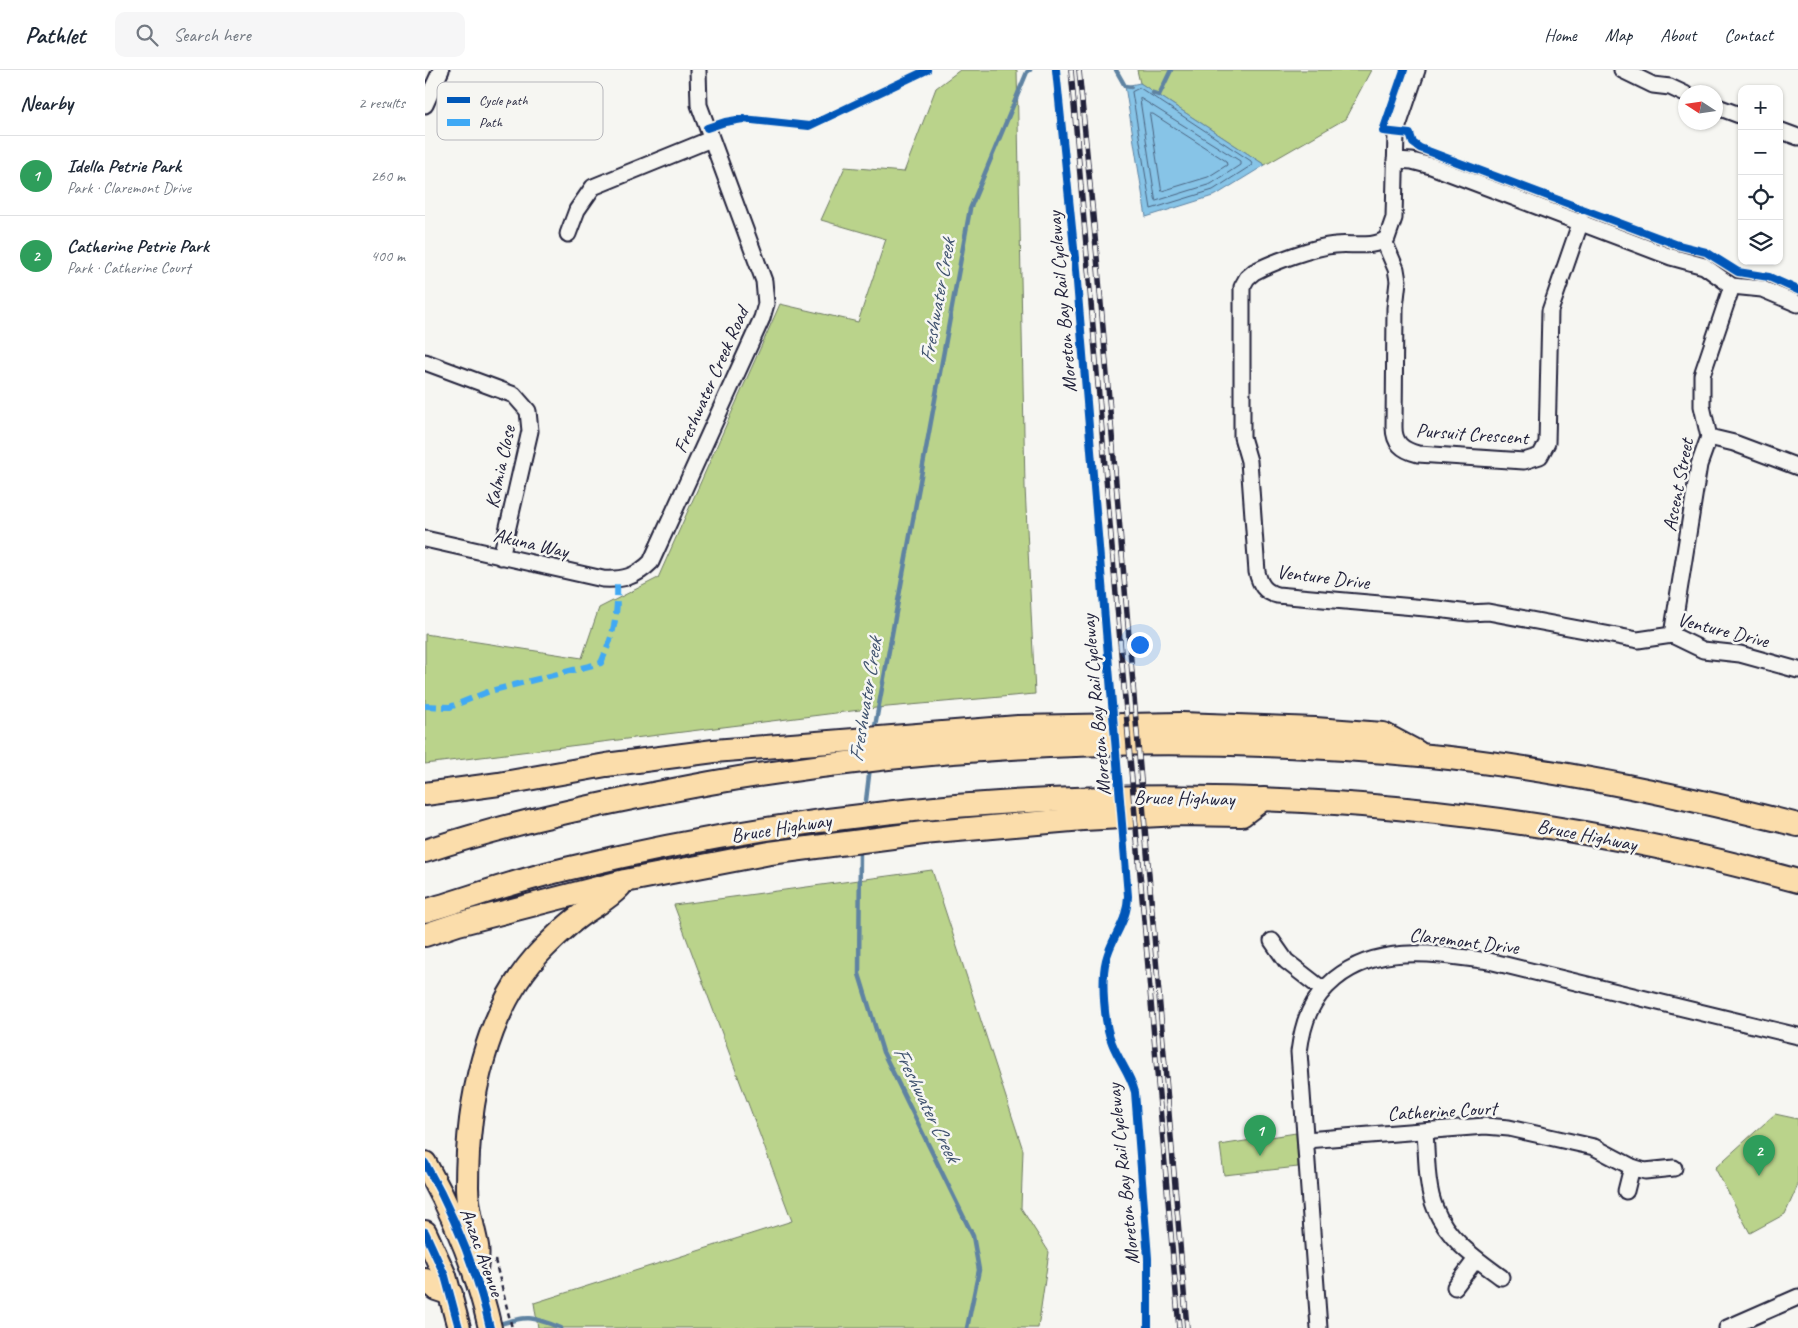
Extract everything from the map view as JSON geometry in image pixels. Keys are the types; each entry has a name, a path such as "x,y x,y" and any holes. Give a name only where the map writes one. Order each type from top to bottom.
{"highway":[{"path":"425,794 499,784 653,758 837,740 1045,745 1198,743 1422,755 1541,771 1643,789 1798,825"},
{"path":"425,851 531,821 604,804 769,773 835,763 931,743"},
{"name":"Bruce Highway","path":"425,911 564,869 689,843 831,820 925,808 1029,800 1153,797 1263,799 1435,812 1541,826 1680,853 1798,881"},
{"path":"425,935 458,924 625,881 733,859 923,833 1111,817 1180,814 1242,815 1263,799"},
{"path":"475,1276 478,1248 470,1218 467,1189 468,1154 479,1073 490,1036 506,1001 523,973 543,949 586,911 607,899 625,881"},
{"path":"430,1171 430,1195 439,1215 439,1225 427,1240 451,1294 458,1323"},
{"name":"Anzac Avenue","path":"430,1171 457,1227 488,1318"},
{"path":"425,1280 436,1289 451,1294"}],"street":[{"path":"425,105 441,70"},
{"name":"Freshwater Creek Road","path":"629,578 641,572 659,548 763,318 766,304 764,281 699,105 698,70"},
{"path":"1384,241 1390,234 1394,218 1397,125 1417,70"},
{"path":"1622,70 1653,85 1670,87 1678,91"},
{"path":"1723,109 1738,115"},
{"path":"1783,131 1798,137"},
{"path":"568,234 577,210 593,187 711,139"},
{"path":"1395,160 1412,161 1431,166 1671,257 1704,266 1732,286 1762,289 1798,304"},
{"name":"Pursuit Crescent","path":"1384,241 1397,275 1394,427 1399,444 1406,450 1417,454 1524,461 1540,456 1547,443 1549,311 1581,222"},
{"name":"Venture Drive","path":"1384,241 1375,244 1322,248 1260,269 1250,275 1244,282 1242,293 1242,437 1249,461 1257,572 1261,585 1266,591 1277,596 1437,608 1469,614 1488,612 1638,640 1672,636 1703,650 1740,654 1798,670"},
{"name":"Ascent Street","path":"1672,636 1698,474 1709,437 1702,406 1702,375 1732,286"},
{"name":"Kalmia Close","path":"425,362 506,391 522,401 528,410 530,431 501,557"},
{"path":"1709,437 1734,443 1798,467"},
{"name":"Akuna Way","path":"425,540 603,579 629,578"},
{"path":"1272,942 1286,961 1322,989"},
{"name":"Claremont Drive","path":"1319,1328 1306,1140 1299,1078 1299,1052 1308,1010 1322,989 1347,970 1379,956 1398,953 1450,956 1517,966 1798,1036"},
{"name":"Catherine Court","path":"1306,1140 1485,1126 1509,1128 1594,1147 1632,1167 1645,1171 1674,1168"},
{"path":"1425,1132 1435,1207 1442,1222 1458,1243 1501,1277"},
{"path":"1626,1191 1632,1167"},
{"path":"1455,1288 1476,1259"},
{"path":"1727,1328 1798,1297"}],"path":[{"path":"505,1296 512,1328"}],"green space":[{"path":"960,70 1017,70 1025,487 1035,694 876,708 425,764 425,634 582,658 599,608 658,578 780,304 858,322 886,239 821,220 845,167 904,172 936,88"},
{"path":"1137,70 1371,70 1345,119 1265,165 1140,83"},
{"path":"932,870 1023,1150 1021,1208 1049,1252 1038,1328 538,1328 534,1303 792,1221 674,905"},
{"path":"1775,1114 1798,1119 1798,1185 1785,1214 1750,1233 1715,1168"},
{"path":"1296,1133 1298,1167 1224,1175 1220,1145"}],"water":[{"path":"1140,83 1265,165 1216,195 1146,217 1125,86"}],"waterway":[{"name":"Freshwater Creek","path":"874,732 970,209 1027,72 1030,70"},
{"name":"Freshwater Creek","path":"1116,70 1125,86 1131,87"},
{"name":"Freshwater Creek","path":"1153,93 1159,95 1171,70"},
{"name":"Freshwater Creek","path":"865,809 870,767"},
{"name":"Freshwater Creek","path":"860,849 859,974 883,1052 973,1236 979,1270 967,1328"},
{"name":"Freshwater Creek","path":"497,1325 529,1318 561,1328"}],"railway":[{"path":"1071,70 1179,1328"},
{"path":"1079,70 1098,268 1187,1328"}],"marked path":[{"path":"425,706 450,707 490,691 601,663 615,623 617,580"}],"cycle path":[{"path":"707,128 743,119 809,126 927,70"},
{"name":"Moreton Bay Rail Cycleway","path":"1056,70 1075,258 1128,896 1125,915 1106,960 1104,969 1104,1002 1109,1035 1135,1092 1148,1258 1148,1328"},
{"path":"1404,70 1383,131 1410,134 1413,143 1420,148 1678,245 1706,252 1738,272 1769,277 1798,290"},
{"path":"425,1163 446,1203 463,1243 485,1306 490,1328"},
{"path":"425,1232 445,1276 459,1328"}],"place":[{"name":"Idella Petrie Park","path":"1260,1156"},
{"name":"Catherine Petrie Park","path":"1759,1176"}]}
